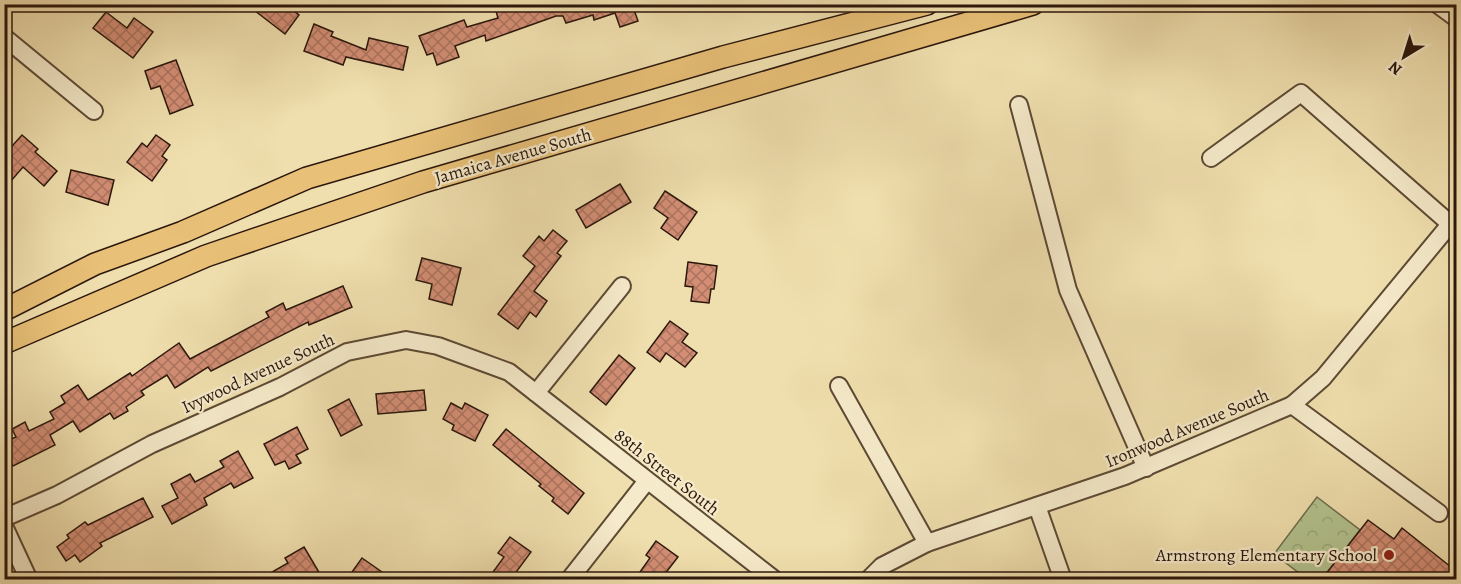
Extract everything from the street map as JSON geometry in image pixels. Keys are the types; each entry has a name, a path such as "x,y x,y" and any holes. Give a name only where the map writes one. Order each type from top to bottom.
{"main road":[{"name":"Jamaica Avenue South","path":"4,310 95,264 183,232 307,178 723,57 927,4"},
{"name":"Jamaica Avenue South","path":"4,343 206,256 423,182 1033,4"}],"street":[{"path":"1437,4 1456,18"},
{"path":"4,37 94,111"},
{"path":"1210,158 1301,93 1454,224"},
{"path":"1019,105 1068,290 1146,468"},
{"name":"Ironwood Avenue South","path":"868,579 882,566 927,543 1146,468 1292,405 1323,378 1454,224"},
{"path":"536,393 622,286"},
{"name":"Ivywood Avenue South","path":"4,518 57,495 152,444 280,387 347,352 405,340 438,346 509,372 536,393"},
{"path":"839,386 927,543"},
{"name":"88th Street South","path":"536,393 646,482 775,579"},
{"path":"1292,405 1439,513"},
{"path":"569,579 646,482"},
{"path":"1037,506 1063,579"},
{"path":"4,526 29,579"}],"green space":[{"path":"1317,497 1360,530 1322,579 1307,579 1274,554"}],"building":[{"path":"246,4 285,4 299,15 285,34"},
{"path":"517,4 632,4 638,21 620,27 615,13 594,20 593,15 566,23 563,16 556,16 486,41 485,35 455,46 459,57 437,65 433,53 427,55 419,36 464,20 467,27 498,18 496,11"},
{"path":"106,12 127,28 134,18 153,32 133,58 93,28"},
{"path":"314,24 333,32 331,36 366,50 369,38 408,47 403,70 346,57 343,65 304,51"},
{"path":"176,60 193,105 170,114 160,86 151,89 145,71"},
{"path":"22,135 38,149 35,152 57,171 44,186 23,167 4,189 4,155"},
{"path":"156,135 170,145 162,156 167,160 152,181 127,162 142,143 147,147"},
{"path":"71,170 114,180 108,205 66,192"},
{"path":"620,184 631,202 586,228 576,210"},
{"path":"665,191 697,212 678,240 661,228 668,218 654,208"},
{"path":"553,230 567,241 557,253 561,256 534,291 547,301 536,317 530,312 518,329 498,314 535,266 523,256 539,236 544,241"},
{"path":"422,258 461,268 452,305 429,299 432,284 416,280"},
{"path":"688,262 717,266 714,289 711,289 709,303 691,301 693,287 685,286"},
{"path":"343,286 352,307 309,325 308,322 211,371 208,367 175,388 167,375 141,391 144,395 126,407 128,411 114,419 110,413 80,432 73,421 50,435 55,445 13,466 4,450 4,442 16,437 12,429 25,422 29,431 54,419 50,412 65,403 61,396 78,385 88,400 130,373 132,376 179,343 190,359 269,317 266,312 283,303 286,310"},
{"path":"670,321 688,334 682,342 697,353 685,367 666,353 660,362 647,352"},
{"path":"619,355 635,368 606,405 590,392"},
{"path":"424,390 426,410 378,414 376,394"},
{"path":"349,399 362,425 341,436 328,410"},
{"path":"451,403 462,409 465,403 488,415 475,441 452,430 454,425 443,419"},
{"path":"297,427 308,449 296,455 301,463 289,469 285,461 275,465 264,444"},
{"path":"506,429 584,493 568,514 552,501 554,498 539,486 541,484 493,445"},
{"path":"238,451 253,478 234,488 231,483 204,498 207,505 172,524 162,506 178,498 171,484 190,474 195,482 224,467 220,461"},
{"path":"143,498 153,517 100,543 102,546 80,562 75,555 66,561 57,547 69,538 67,535 85,522 88,525"},
{"name":"Armstrong Elementary School","path":"1368,520 1394,539 1402,528 1456,571 1456,579 1322,579"},
{"path":"510,537 531,552 511,579 488,579 504,557 498,553"},
{"path":"656,541 678,557 661,579 635,579 650,558 646,555"},
{"path":"304,547 323,579 260,579 288,563 285,558"},
{"path":"362,558 392,579 347,579"}],"place":[{"name":"Armstrong Elementary School","path":"1389,555"}]}
